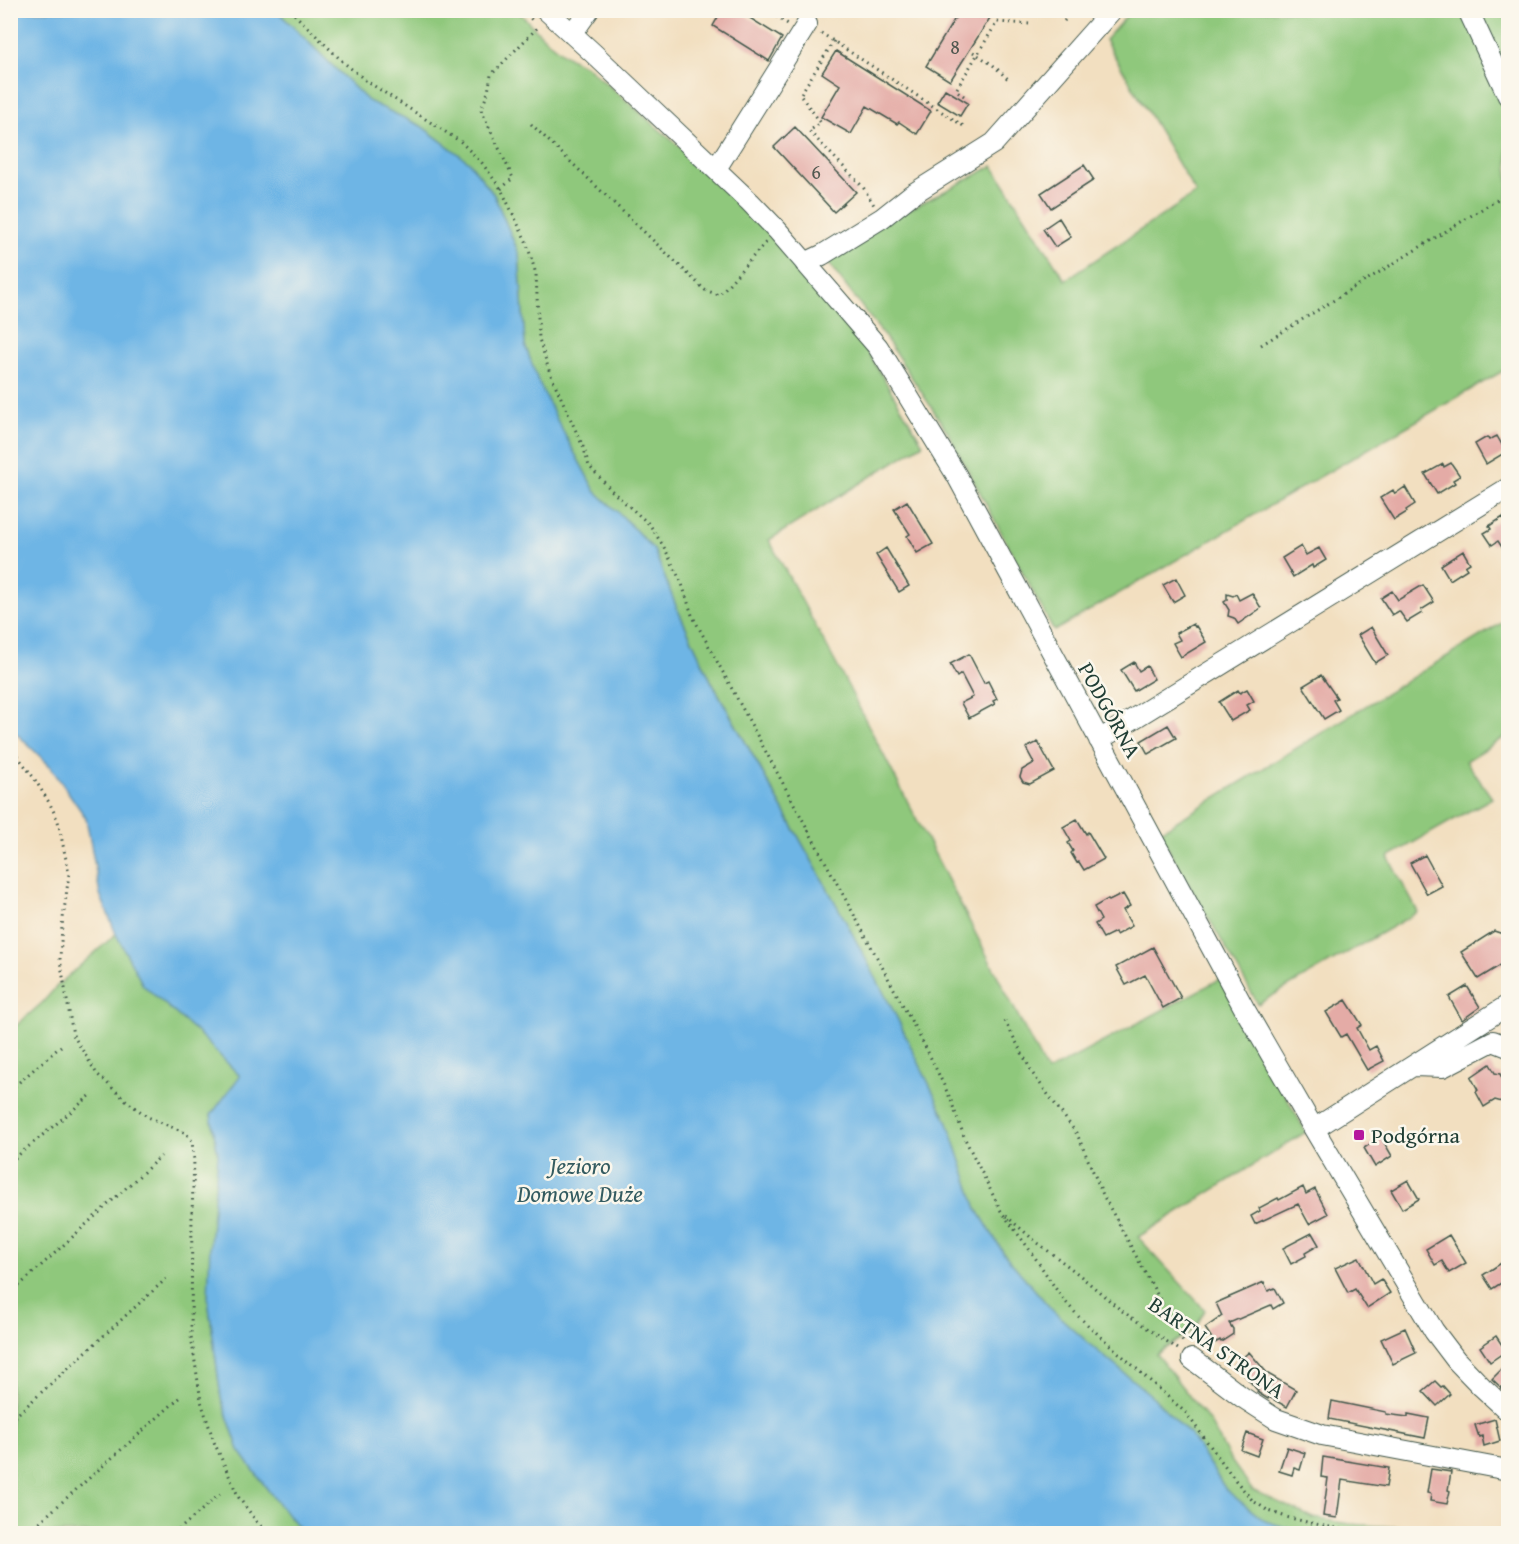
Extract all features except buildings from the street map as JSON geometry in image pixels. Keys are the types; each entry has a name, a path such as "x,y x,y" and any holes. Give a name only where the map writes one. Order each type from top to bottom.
{"street":[{"path":"572,34 589,10"},
{"path":"805,263 882,218 911,195 994,143 1112,10"},
{"path":"1468,10 1509,96"},
{"name":"PODGÓRNA","path":"543,17 572,34 593,53 777,230 878,347 957,476 1244,1008 1314,1129 1434,1331 1456,1360 1509,1411"},
{"path":"716,170 805,29"},
{"path":"1099,740 1509,488"},
{"path":"1314,1129 1509,1005"},
{"path":"1413,1066 1443,1067 1493,1041 1509,1047"},
{"name":"BARTNA STRONA","path":"1192,1359 1242,1397 1276,1419 1322,1436 1509,1470"}],"path":[{"path":"290,10 342,61 365,80 461,142 482,162 501,189 526,241 536,274 539,339 550,373 584,448 589,466 613,492 650,525 665,549 682,584 692,615 927,1050 950,1098 965,1139 1001,1211 1062,1298 1079,1317 1186,1413 1253,1501 1269,1511 1286,1517 1324,1526 1371,1533"},
{"path":"766,10 834,41 965,127"},
{"path":"1064,21 1074,10"},
{"path":"501,189 513,178 481,110 492,75 543,17"},
{"path":"964,96 956,90 997,22 1029,24"},
{"path":"834,41 800,95 821,123 809,131 862,187 882,218"},
{"path":"973,52 993,65 1009,80"},
{"path":"531,124 705,290 719,295 777,230"},
{"path":"1262,345 1509,193"},
{"path":"10,746 50,804 58,821 69,874 60,959 73,1035 97,1074 148,1117 186,1133 192,1142 194,1160 191,1336 201,1401 214,1442 239,1498 257,1522 269,1533"},
{"path":"1005,1021 1033,1074 1077,1134 1104,1197 1192,1359"},
{"path":"10,1090 61,1046"},
{"path":"10,1162 91,1095"},
{"path":"10,1294 161,1156"},
{"name":"BARTNA STRONA","path":"1001,1211 1122,1311 1192,1359"},
{"path":"10,1421 166,1279"},
{"path":"26,1533 183,1395"},
{"path":"174,1533 220,1494"}],"green space":[{"path":"277,11 518,11 549,42 576,62 586,66 741,200 805,271 866,349 923,444 769,540 847,684 1047,1072 1220,979 1306,1132 1138,1237 1205,1310 1194,1330 1156,1354 1209,1421 1230,1459 1252,1490 1313,1518 1349,1524 1481,1533 1303,1533 1265,1521 1226,1490 1191,1436 1153,1397 1052,1310 1004,1254 977,1209 948,1123 897,1018 711,680 676,606 654,550 595,491 538,381 525,345 519,254 494,195 469,162 421,126 368,101"},
{"path":"1131,11 1508,11 1508,368 1054,631 947,431 885,337 822,255 993,166 1065,280 1196,193 1105,40"},
{"path":"1508,619 1508,735 1466,761 1492,798 1388,857 1418,912 1258,1004 1159,832"},
{"path":"116,934 143,985 199,1034 241,1077 211,1115 218,1154 208,1299 221,1398 239,1450 276,1501 303,1533 11,1533 10,1031"}],"water":[{"name":"Jezioro Domowe Duże","path":"10,11 277,11 368,101 421,126 469,162 494,195 519,254 525,345 538,381 559,424 595,491 654,550 676,606 711,681 845,920 897,1018 948,1123 977,1209 1004,1254 1052,1310 1153,1397 1191,1436 1226,1490 1265,1521 1303,1533 303,1533 276,1501 239,1450 221,1398 208,1299 218,1154 211,1115 240,1076 199,1034 143,985 116,934 100,894 86,818 50,766 15,732 11,725"}],"place":[{"name":"Podgórna","path":"1359,1135"}]}
